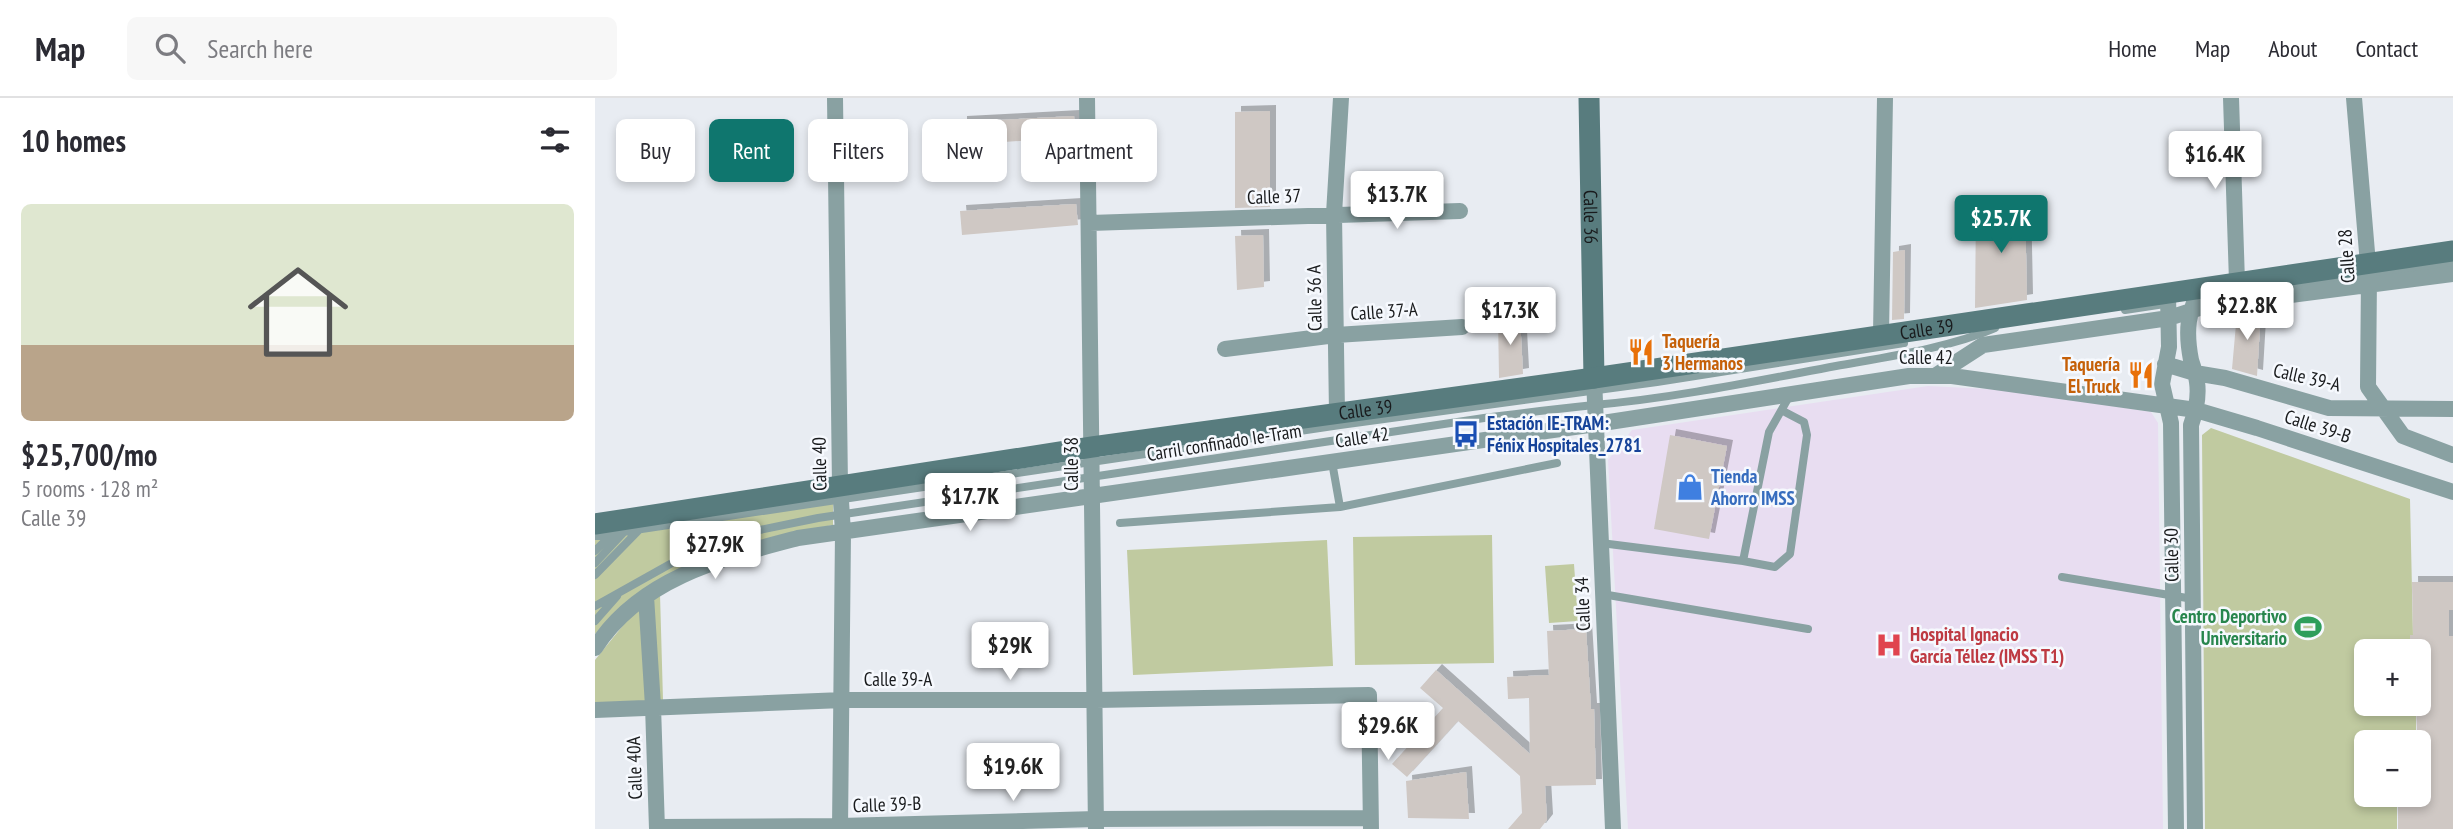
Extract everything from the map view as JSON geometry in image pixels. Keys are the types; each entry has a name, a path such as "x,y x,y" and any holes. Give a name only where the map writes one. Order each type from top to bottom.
{"main road":[{"name":"Calle 36","path":"1589,98 1595,391"},
{"name":"Calle 39","path":"598,530 840,500 1092,462 1337,413 1595,391 1881,334 2196,298 2237,282 2369,275 2453,251"}],"street":[{"name":"Calle 40","path":"835,98 840,500 843,532 840,828"},
{"name":"Calle 38","path":"1087,98 1096,824"},
{"name":"Calle 36 A","path":"1337,413 1334,214 1341,98"},
{"path":"1881,334 1885,98"},
{"path":"2231,98 2237,282"},
{"name":"Calle 28","path":"2354,98 2369,275 2368,387 2403,436 2453,455"},
{"name":"Calle 37","path":"1090,223 1460,211"},
{"name":"Calle 39","path":"2196,298 2206,306 2369,275 2453,274"},
{"name":"Calle 30","path":"2195,829 2191,425 2196,410 2197,382 2188,344 2196,298"},
{"path":"1935,376 1983,345 2159,304"},
{"name":"Calle 30","path":"2159,304 2169,347 2162,384 2171,423 2176,829"},
{"name":"Calle 37-A","path":"1225,349 1336,335 1462,327"},
{"name":"Calle 39-A","path":"2165,364 2329,408 2453,408"},
{"name":"Calle 42","path":"595,648 623,615 646,596 688,571 798,538 1596,424 1909,376 1935,376 2168,406"},
{"name":"Calle 34","path":"1595,391 1613,829"},
{"name":"Calle 39-B","path":"2168,406 2196,410 2257,428 2453,492"},
{"name":"Calle 40A","path":"646,596 657,828"},
{"name":"Calle 39-A","path":"595,710 843,700 1096,700 1369,695 1370,823"},
{"name":"Calle 39-B","path":"657,828 1370,823"}],"lane":[{"path":"2369,275 2453,263"},
{"path":"2115,311 2159,304"},
{"name":"Carril confinado Ie-Tram","path":"1927,339 2075,317"},
{"name":"Carril confinado Ie-Tram","path":"1092,462 1568,407 1595,391 1738,384 1863,362 1974,337 1995,328"},
{"name":"Carril confinado Ie-Tram","path":"598,530 625,532 687,524 1092,462 1595,391 1914,341"},
{"path":"1743,561 1769,432 1791,393"},
{"path":"1601,543 1775,567 1790,554 1807,435 1804,422 1783,411"},
{"path":"1332,462 1339,507"},
{"path":"1120,523 1339,507 1557,463"},
{"name":"Carril confinado Ie-Tram","path":"595,606 697,549 840,500"},
{"path":"687,524 697,549"},
{"path":"595,551 598,530"},
{"path":"595,575 639,530"},
{"path":"595,563 625,532"},
{"path":"2062,577 2193,599"},
{"path":"595,621 609,604 636,582"},
{"path":"1602,594 1808,629"}],"shaded area":[{"name":"Hospital Ignacio García Téllez (IMSS T1)","path":"1928,386 2008,390 2151,412 2158,423 2163,829 1628,829 1608,460 1632,430"}],"green space":[{"name":"Centro Deportivo Universitario","path":"2211,428 2410,499 2413,635 2410,635 2410,639 2354,639 2354,716 2416,716 2416,730 2354,730 2354,807 2397,807 2397,829 2205,829 2202,435"},
{"path":"833,496 833,525 777,536 706,558 628,601 595,634 595,529"},
{"path":"1492,535 1494,663 1355,665 1353,537"},
{"path":"1327,540 1333,666 1133,675 1127,550"},
{"path":"1574,564 1578,621 1549,623 1545,566"},
{"path":"660,594 663,700 595,715 595,660 629,618"}],"building":[{"path":"1270,111 1270,207 1235,208 1235,112"},
{"path":"1074,116 1074,119 1021,119 1021,141 1007,142 1007,120"},
{"path":"1076,204 1078,225 962,235 960,211"},
{"path":"2025,204 2027,300 1975,308 1976,206"},
{"path":"1263,235 1264,287 1237,290 1235,236"},
{"path":"1905,250 1904,319 1892,320 1893,252"},
{"path":"2261,309 2257,376 2232,369 2237,313"},
{"path":"1498,317 1520,317 1523,374 1499,378"},
{"name":"Tienda Ahorro IMSS","path":"1670,435 1727,446 1709,539 1654,529"},
{"path":"2412,582 2453,582 2449,636 2453,636 2453,829 2398,829 2398,807 2431,807 2431,730 2417,730 2416,716 2431,716 2431,639 2410,639 2410,635 2413,635"},
{"path":"1586,629 1591,709 1594,709 1596,785 1545,786 1547,820 1540,829 1508,829 1522,813 1520,776 1458,721 1407,777 1392,764 1443,708 1420,688 1436,670 1530,754 1529,698 1508,699 1507,677 1549,675 1547,631"},
{"path":"1466,772 1469,819 1408,818 1406,781"}],"place":[{"name":"Taquería 3 Hermanos","path":"1641,352"},
{"name":"Taquería El Truck","path":"2141,375"},
{"name":"Estación IE-TRAM: Fénix Hospitales_2781","path":"1466,434"},
{"name":"Tienda Ahorro IMSS","path":"1690,487"},
{"name":"Centro Deportivo Universitario","path":"2308,627"},
{"name":"Hospital Ignacio García Téllez (IMSS T1)","path":"1889,645"}]}
